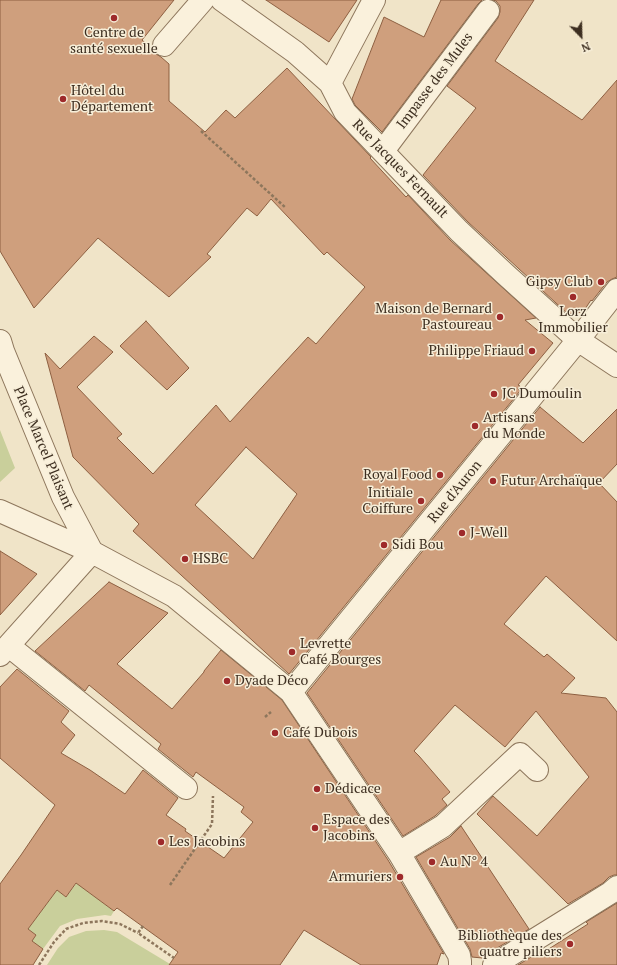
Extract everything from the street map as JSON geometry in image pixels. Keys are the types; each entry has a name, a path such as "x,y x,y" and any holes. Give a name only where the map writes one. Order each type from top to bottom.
{"street":[{"path":"164,45 203,0"},
{"name":"Rue Jacques Fernault","path":"222,0 295,52 330,83 345,112 459,231 578,340 617,366"},
{"path":"330,83 374,0"},
{"name":"Impasse des Mules","path":"383,150 488,11"},
{"name":"Rue d'Auron","path":"292,692 617,290"},
{"name":"Place Marcel Plaisant","path":"1,348 63,497 92,552"},
{"path":"0,511 92,552 174,596 292,692 399,853 459,955 460,965"},
{"path":"92,552 4,651 186,788"},
{"path":"399,853 443,826 520,754 536,770"},
{"path":"494,965 615,892"}],"path":[{"path":"201,131 286,208"},
{"path":"170,886 212,824 214,793"},
{"path":"38,965 54,942 66,929 83,923 102,921 120,924 138,933 174,958"},
{"path":"138,933 143,926"}],"green space":[{"path":"0,430 15,468 0,482"},
{"path":"79,880 87,891 114,911 111,916 105,915 77,919 60,926 43,949 32,941 36,935 28,929 57,890 66,897"},
{"path":"104,930 117,932 170,964 47,965 58,948 69,937 86,931"}],"building":[{"path":"0,0 174,0 142,40 169,64 169,101 205,132 226,110 235,118 287,68 371,157 370,158 406,197 408,195 450,240 536,318 525,320 553,343 518,385 520,386 518,389 520,391 289,674 133,531 139,524 73,457 45,353 60,369 94,336 113,352 77,387 122,434 117,438 153,474 216,405 230,422 308,337 316,344 365,287 327,252 324,255 271,199 257,216 247,208 207,254 211,257 169,297 98,238 34,308 0,251","holes":["246,447 297,494 253,559 195,505"]},
{"path":"266,0 357,0 329,42"},
{"path":"441,0 482,0 382,132 355,105 352,99 384,17 424,37"},
{"path":"493,0 534,0 495,61 582,120 617,80 617,277 607,282 592,301 591,300 583,312 568,314 468,222 423,175 476,108 447,86 498,18 500,6"},
{"path":"146,321 189,368 167,390 120,346"},
{"path":"540,407 583,443 617,409 617,464 599,483 617,502 617,641 546,576 504,624 544,657 547,654 575,678 561,693 606,698 617,712 617,875 609,877 603,883 568,904 477,814 493,796 537,836 589,777 536,711 505,747 455,705 414,751 450,792 442,799 447,805 435,816 403,836 307,693"},
{"path":"0,551 37,574 0,615"},
{"path":"109,582 168,613 117,664 172,709 221,650 282,700 388,860 444,954 441,953 437,965 361,965 304,930 280,965 169,965 178,952 117,908 114,911 76,883 66,897 57,890 28,929 36,935 32,941 43,949 33,965 0,965 0,884 55,805 0,758 0,687 17,669 69,711 61,722 75,735 61,753 90,770 125,794 143,770 178,798 166,815 186,829 185,831 224,858 253,822 241,812 244,807 196,772 193,777 158,749 161,744 89,685 85,691 35,651"},
{"path":"461,826 529,929 487,954 483,959 472,957 470,949 416,857 450,837"},
{"path":"617,903 617,965 518,965 543,950 544,952 588,924 586,922"}],"place":[{"name":"Centre de santé sexuelle","path":"114,18"},
{"name":"Hôtel du Département","path":"63,99"},
{"name":"Gipsy Club","path":"601,282"},
{"name":"Lorz Immobilier","path":"573,297"},
{"name":"Maison de Bernard Pastoureau","path":"500,317"},
{"name":"Philippe Friaud","path":"532,351"},
{"name":"JC Dumoulin","path":"494,394"},
{"name":"Artisans du Monde","path":"475,426"},
{"name":"Royal Food","path":"440,475"},
{"name":"Futur Archaïque","path":"493,481"},
{"name":"Initiale Coiffure","path":"421,501"},
{"name":"J-Well","path":"462,533"},
{"name":"Sidi Bou","path":"384,545"},
{"name":"HSBC","path":"185,559"},
{"name":"Levrette Café Bourges","path":"292,652"},
{"name":"Dyade Déco","path":"227,681"},
{"name":"Café Dubois","path":"275,733"},
{"name":"Dédicace","path":"317,789"},
{"name":"Espace des Jacobins","path":"315,828"},
{"name":"Les Jacobins","path":"161,842"},
{"name":"Au N° 4","path":"432,862"},
{"name":"Armuriers","path":"400,877"},
{"name":"Bibliothèque des quatre piliers","path":"570,944"}]}
